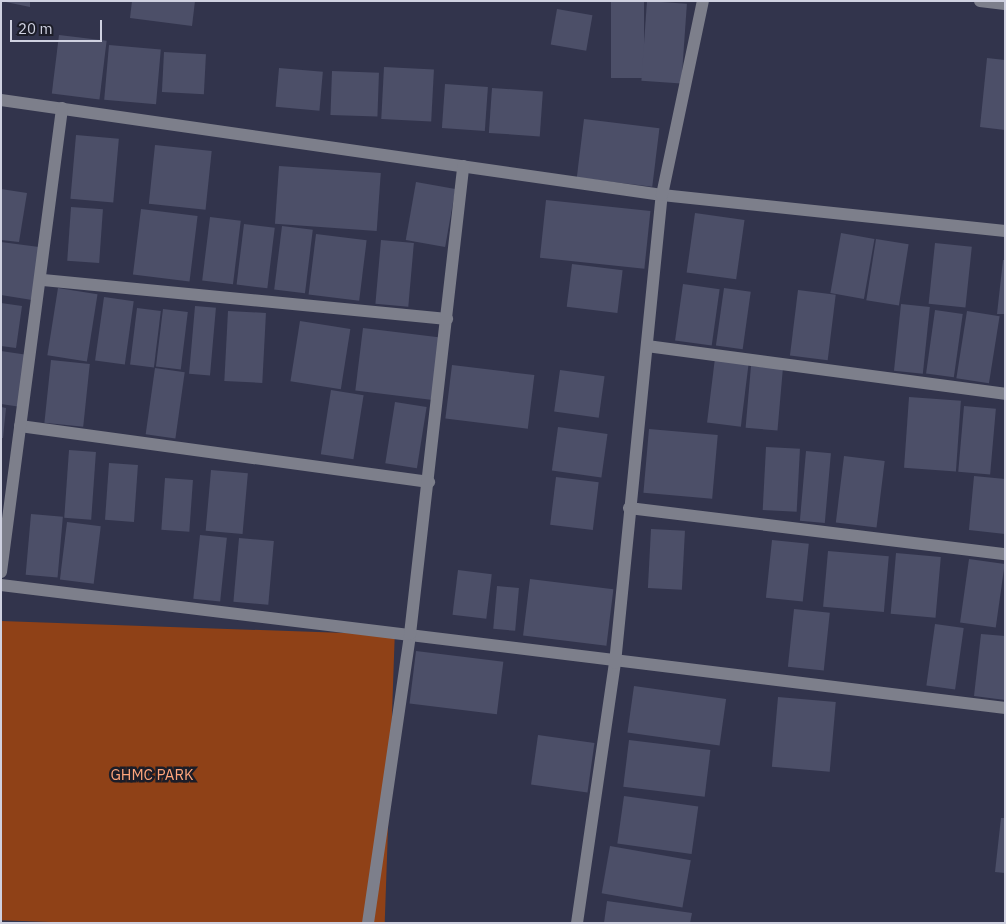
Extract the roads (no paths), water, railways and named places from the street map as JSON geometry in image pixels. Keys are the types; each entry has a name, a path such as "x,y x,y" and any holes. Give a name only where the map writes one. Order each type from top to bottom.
{"street":[{"path":"577,923 615,663 628,508 648,346 662,195 703,1"},
{"path":"980,1 1005,4"},
{"path":"1,100 662,195 1005,231"},
{"path":"1,572 20,426 43,280 62,108"},
{"path":"368,923 410,634 448,319 464,166"},
{"path":"43,280 448,319"},
{"path":"648,346 1005,394"},
{"path":"20,426 429,482"},
{"path":"628,508 1005,554"},
{"path":"1,585 410,634 615,663 1005,708"}],"park label":[{"name":"GHMC PARK","path":"152,775"}]}
